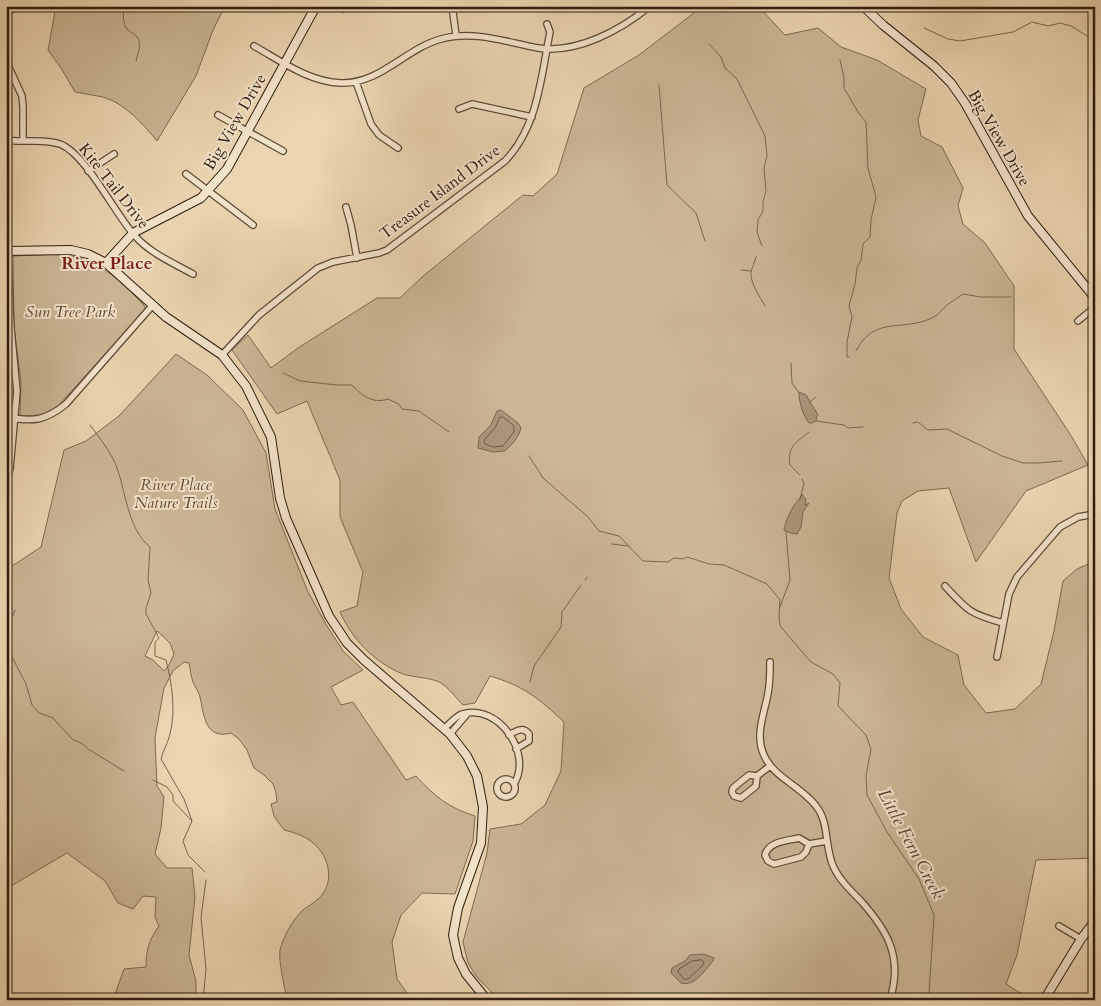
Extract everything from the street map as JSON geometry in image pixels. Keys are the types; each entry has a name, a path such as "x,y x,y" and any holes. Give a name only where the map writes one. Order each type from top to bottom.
{"street":[{"path":"6,16 9,11 17,6"},
{"name":"Big View Drive","path":"106,263 133,233 201,198 228,169 316,6"},
{"path":"452,6 456,36"},
{"path":"254,46 314,78 339,83 356,82 379,73 420,48 439,40 456,36 487,36 547,48 567,48 587,42 634,18 650,6"},
{"name":"Big View Drive","path":"863,6 883,25 934,66 950,83 965,103 1028,216 1095,298"},
{"name":"Treasure Island Drive","path":"222,355 260,316 312,272 333,262 379,254 386,250 505,161 520,144 532,117 550,32 547,24"},
{"path":"6,61 22,96 23,141"},
{"path":"356,82 371,124 380,135 398,148"},
{"path":"459,109 472,104 532,117"},
{"path":"218,115 283,151"},
{"name":"Kite Tail Drive","path":"6,140 48,141 61,145 76,154 133,233 147,247 193,274"},
{"path":"88,171 114,154"},
{"path":"186,174 253,226"},
{"path":"346,206 357,258"},
{"path":"6,219 11,329 17,391 10,470 6,480"},
{"path":"7,251 71,250 88,254 106,263 152,306 222,355 246,386 271,437 280,498 286,518 329,616 347,643 364,660 447,731 467,756 477,776 483,807 481,843 454,922 454,946 466,974 487,1000"},
{"path":"6,417 34,420 53,415 66,404 152,306"},
{"path":"1078,321 1095,307"},
{"path":"997,657 1009,594 1016,577 1060,527 1078,517 1095,514"},
{"path":"945,586 969,611 982,618 1003,623"},
{"path":"770,662 768,691 760,731 762,751 770,766 819,810 825,824 830,859 836,871 841,880 880,924 892,947 896,967 894,988 890,1000"},
{"path":"447,731 460,714 482,712 493,717 509,735 521,764 521,772 514,784"},
{"path":"509,735 523,729 529,734 529,741 516,749"},
{"path":"757,776 756,786 741,798 734,796 733,788 749,775 757,776 770,766"},
{"path":"809,844 806,852 801,857 774,864 768,861 765,855 771,845 786,841 800,838 809,844 827,840"},
{"path":"1044,1000 1081,939 1095,921"},
{"path":"1059,926 1081,939"}],"green space":[{"path":"56,6 225,6 213,30 196,76 157,141 139,121 119,104 103,97 75,92 48,50"},
{"path":"703,6 759,7 785,35 818,28 841,47 877,60 926,89 918,120 921,136 942,147 963,188 958,206 963,224 985,243 1014,286 1014,349 1072,437 1088,465 1026,491 976,562 949,488 918,491 902,501 897,513 889,578 901,609 923,637 958,655 964,685 986,713 1015,709 1041,684 1054,631 1063,581 1077,569 1095,561 1095,858 1036,860 1017,955 1006,984 1032,1000 499,1000 476,976 468,963 463,942 487,853 490,829 521,824 545,805 561,771 564,722 522,689 490,676 475,703 463,705 441,683 403,674 393,669 374,657 358,641 340,612 357,606 363,572 340,517 340,480 307,401 277,414 232,350 248,335 271,368 298,348 377,298 400,298 422,277 523,195 533,196 557,174 584,88 639,55"},
{"name":"Sun Tree Park","path":"61,254 86,260 106,271 143,304 145,310 57,407 41,415 21,416 21,382 14,327 13,256"},
{"name":"River Place Nature Trails","path":"176,354 207,375 243,410 266,453 275,509 308,592 343,651 363,670 331,687 341,705 353,702 406,780 416,776 442,800 457,809 475,816 473,841 455,894 422,893 401,915 392,942 397,979 412,1000 287,1000 280,960 281,945 296,918 318,899 326,889 329,877 327,864 322,853 314,844 301,835 284,830 274,816 271,804 277,802 273,784 254,768 247,750 239,739 231,733 216,733 207,724 199,695 192,680 189,663 184,662 173,671 164,688 155,738 157,786 164,797 161,828 155,854 167,868 192,868 195,897 189,955 196,981 196,1000 113,1000 124,969 146,967 149,945 159,926 155,917 156,897 143,896 133,909 118,903 105,881 67,853 6,889 6,570 41,547 64,450 86,441 119,416","holes":["157,631 170,643 174,654 164,671 153,660 145,656"]}],"water":[{"path":"799,392 806,395 818,415 817,420 812,423 809,423 803,413"},
{"path":"501,410 518,423 521,428 519,434 505,451 493,452 478,448 479,437 491,425 497,411"},
{"path":"802,494 806,500 805,505 809,503 803,512 801,527 797,534 790,533 784,530 785,525 792,509"},
{"path":"704,954 714,958 713,961 691,983 681,983 671,973 672,968 685,961 690,955"}],"waterway":[{"path":"125,6 123,15 125,24 127,29 137,37 139,43 136,61"},
{"path":"924,28 948,39 960,41 1013,32 1032,22 1048,26 1060,23 1071,26 1092,39 1095,44"},
{"path":"709,44 721,57 725,68 737,79 765,136 767,156 764,168 766,191 763,211 758,220 757,232 762,246"},
{"path":"840,60 844,77 844,88 866,122 868,168 876,197 871,220 870,237 863,244 861,260 857,268 849,306 852,317 847,342 847,357 849,357"},
{"path":"659,85 667,185 696,213 705,241"},
{"path":"756,257 751,270 751,276 765,306"},
{"path":"741,270 751,271"},
{"path":"856,351 863,340 880,328 921,322 932,318 963,294 981,297 1011,297"},
{"path":"791,363 792,383 799,393"},
{"name":"Little Fern Creek","path":"283,373 300,381 352,385 360,393 373,400 388,399 399,404 402,409 419,411 449,432"},
{"path":"809,403 816,397"},
{"path":"816,421 844,425 848,428 863,427"},
{"path":"913,423 918,422 928,430 947,429 1002,456 1023,463 1062,461"},
{"path":"90,425 114,460 136,530 150,547 148,580 151,593 146,614 159,638 155,642 155,656 166,660 170,678 173,716 169,737 161,759 184,799 192,821 183,841 188,855 205,872"},
{"path":"800,475 790,465 790,453 796,442 809,432"},
{"name":"Little Fern Creek","path":"529,456 543,478 587,516 599,531 619,536 643,561 668,562 674,558 683,559 687,557 709,564 724,565 767,584 780,600 780,626 811,662 833,674 840,683 838,706 866,735 871,749 866,776 867,795 887,832 919,879 934,915 929,994 931,1000"},
{"path":"800,500 804,483 802,479"},
{"path":"780,607 790,580 786,531"},
{"path":"612,544 628,546"},
{"path":"530,682 534,666 561,627 562,612 581,585"},
{"path":"15,610 9,626 11,655 26,684 32,705 39,713 53,718 72,739 83,744 124,771"},
{"path":"153,780 167,787 173,795 173,801 191,820"},
{"path":"203,1000 206,969 201,917 206,880"}],"district":[{"name":"River Place","path":"107,263"}]}
